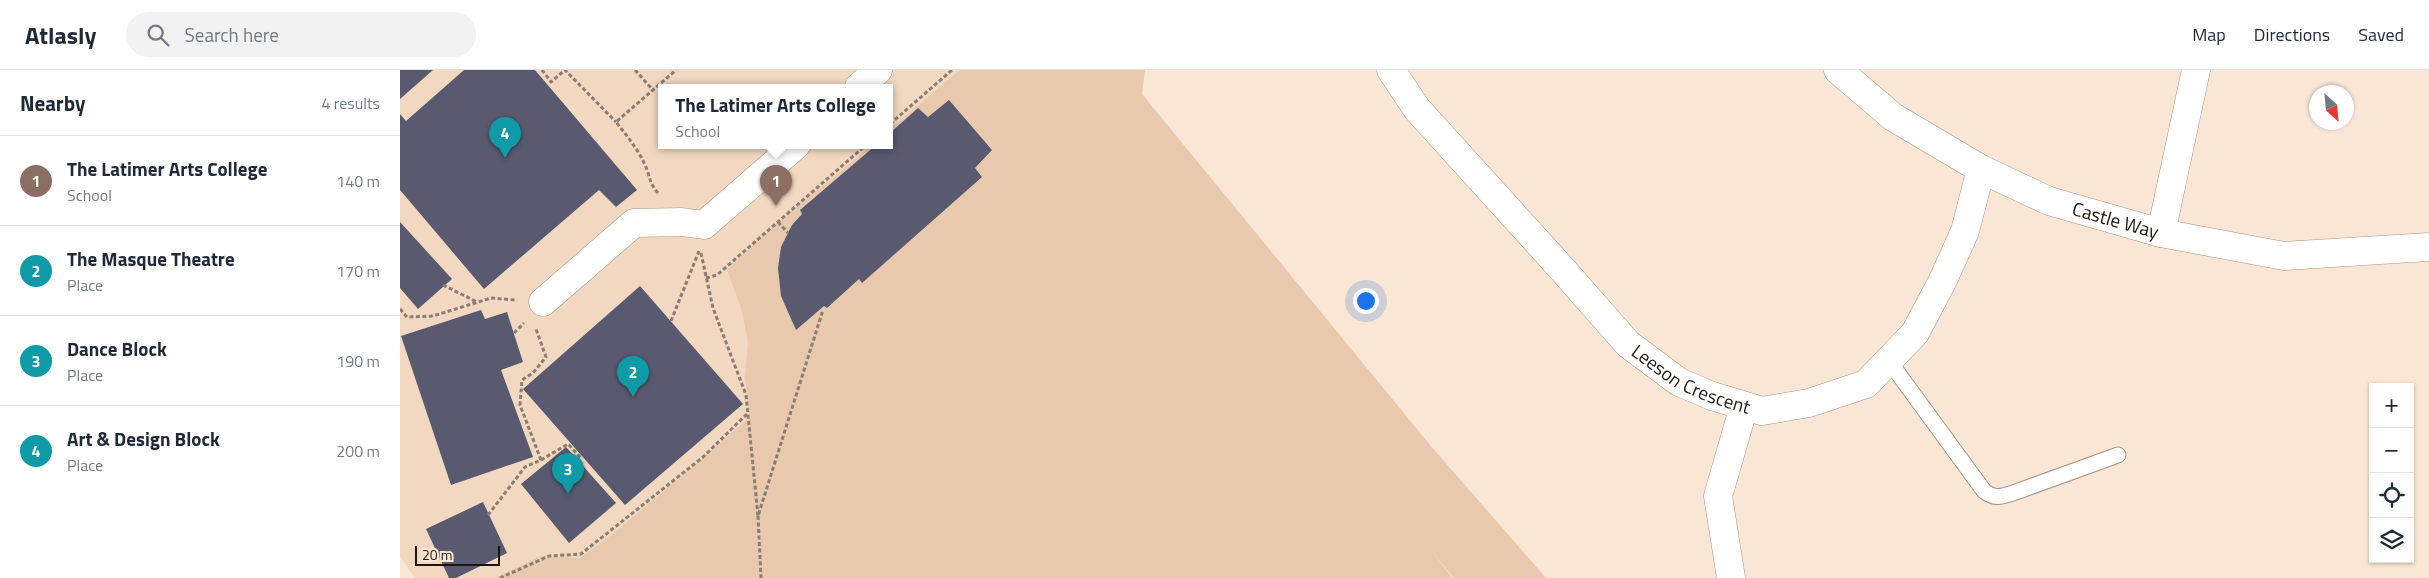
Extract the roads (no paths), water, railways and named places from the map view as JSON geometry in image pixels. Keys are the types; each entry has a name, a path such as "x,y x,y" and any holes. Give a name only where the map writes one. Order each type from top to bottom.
{"street":[{"path":"862,84 878,70"},
{"name":"Leeson Crescent","path":"1391,70 1417,109 1628,344 1679,382 1712,396 1762,411 1809,403 1866,384 1916,333 1965,231 1981,169"},
{"name":"Castle Way","path":"1838,70 1893,117 1981,169 2049,201 2161,233 2284,256 2429,247"},
{"path":"2161,233 2196,70"},
{"path":"543,302 634,222 704,224 791,149"},
{"path":"1731,578 1718,496 1744,406"}],"lane":[{"path":"1889,361 1984,491 1991,496 2000,497 2013,493 2118,455"}],"place":[{"name":"Art & Design Block","path":"505,158"},
{"name":"The Latimer Arts College","path":"776,206"},
{"name":"The Masque Theatre","path":"633,397"},
{"name":"Dance Block","path":"568,494"}]}
